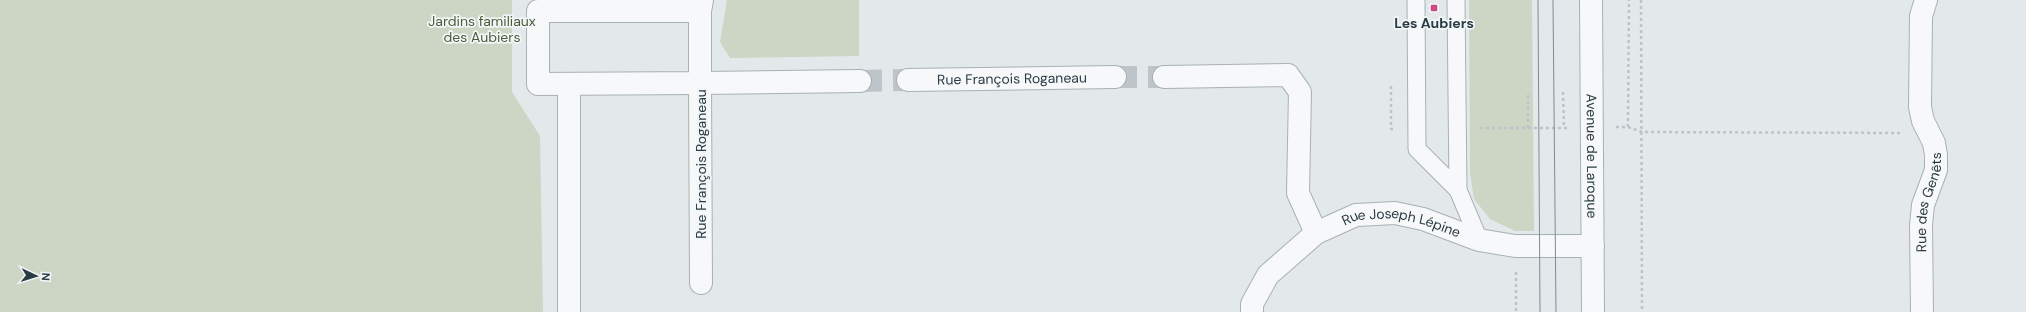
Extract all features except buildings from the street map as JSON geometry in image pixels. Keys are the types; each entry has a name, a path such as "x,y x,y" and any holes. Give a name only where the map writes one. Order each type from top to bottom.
{"street":[{"name":"Avenue de Laroque","path":"1591,0 1590,128 1593,312"},
{"name":"Rue des Genêts","path":"1922,312 1921,225 1923,205 1936,170 1934,143 1923,122 1920,107 1921,16 1926,0"},
{"path":"701,6 700,83 538,84 538,11 701,6"},
{"path":"1164,77 1288,75 1300,92 1298,193 1316,233"},
{"name":"Rue François Roganeau","path":"908,80 1116,77"},
{"name":"Rue François Roganeau","path":"701,283 700,83 860,81"},
{"path":"569,84 569,312"},
{"name":"Rue Joseph Lépine","path":"1252,312 1252,304 1268,275 1316,233 1356,215 1395,213 1423,219 1479,240 1515,246 1592,246"}],"lane":[{"path":"1416,0 1417,149 1458,190"},
{"path":"1456,0 1458,190 1479,240"}],"path":[{"path":"1628,127 1629,0"},
{"path":"1641,0 1642,312"},
{"path":"1563,92 1564,128"},
{"path":"1528,93 1528,128"},
{"path":"1457,129 1628,127 1642,132 1929,133"},
{"path":"1391,129 1417,129"}],"green space":[{"name":"Jardins familiaux des Aubiers","path":"0,0 512,0 512,92 540,136 543,312 0,312"},
{"path":"727,0 859,0 859,56 730,58 720,42"},
{"path":"1469,0 1532,0 1534,231 1515,231 1490,219 1474,199 1470,173"}],"tunnel":[{"path":"1115,77 1164,77"},
{"path":"860,81 908,80"}],"tram line":[{"path":"1538,0 1540,312"},
{"path":"1553,0 1556,312"}],"place":[{"name":"Les Aubiers","path":"1434,8"}]}
